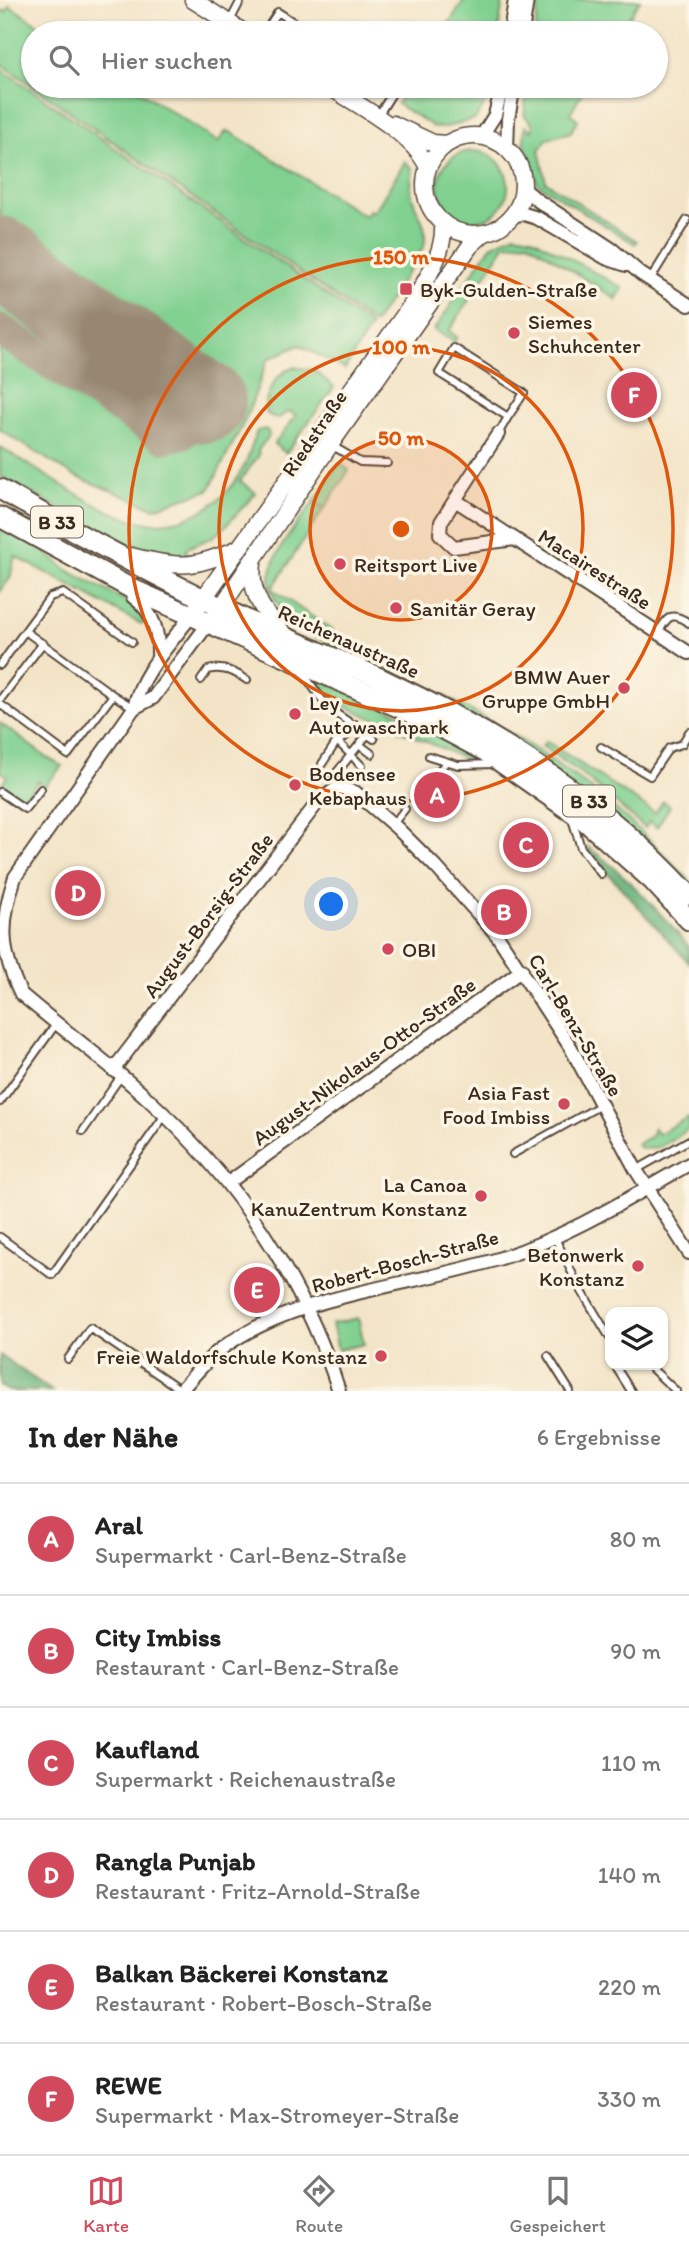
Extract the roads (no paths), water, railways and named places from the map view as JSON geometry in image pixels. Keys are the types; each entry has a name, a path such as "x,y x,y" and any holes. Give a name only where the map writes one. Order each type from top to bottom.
{"main road":[{"name":"Reichenaustraße","path":"0,489 213,603 425,700 526,756 601,811 643,848 689,895"},
{"name":"Reichenaustraße","path":"0,517 132,589 423,718 485,751 585,821 653,881 689,920"}],"street":[{"path":"193,0 226,21"},
{"path":"512,21 515,0"},
{"path":"524,21 527,0"},
{"path":"348,98 381,118 433,143 447,144"},
{"path":"481,137 495,115 499,98"},
{"path":"507,150 511,98"},
{"path":"381,118 423,155 428,168"},
{"path":"469,136 481,137 490,139 507,150 522,174 523,188 513,215 494,230 483,234 469,234 443,224 433,213 426,198 424,183 435,154 447,144 469,136"},
{"path":"523,188 613,250 629,266 689,305"},
{"path":"513,215 524,214 537,218 606,258 629,266"},
{"name":"Riedstraße","path":"213,603 239,548 412,303 441,250 443,224"},
{"name":"Riedstraße","path":"200,620 253,560 330,444 470,246 483,234"},
{"name":"Macairestraße","path":"498,434 441,522 440,534 454,547 515,540"},
{"name":"Macairestraße","path":"455,500 689,653"},
{"path":"115,552 161,565 179,566 203,563 239,548"},
{"path":"253,560 251,574 256,598 288,638"},
{"path":"132,589 133,597 152,617 158,636 158,659"},
{"path":"200,620 158,659 137,694 134,708 15,877 2,901 2,953 9,974 21,994 165,1115 228,1183 255,1218 306,1307 339,1391"},
{"path":"134,708 153,698 200,620"},
{"name":"Carl-Benz-Straße","path":"335,783 355,792 393,825 502,930 522,970 571,1048 636,1170 689,1253"},
{"name":"August-Borsig-Straße","path":"117,1073 318,802 335,783"},
{"name":"August-Nikolaus-Otto-Straße","path":"228,1183 522,970"},
{"name":"Robert-Bosch-Straße","path":"181,1390 221,1349 240,1337 306,1307 499,1259 554,1236 689,1164"}],"lane":[{"path":"230,21 241,0"},
{"path":"272,21 278,12 292,21"},
{"path":"381,118 391,98"},
{"path":"650,280 687,220"},
{"path":"498,434 524,393 454,348 439,373 508,417"},
{"path":"330,444 360,462 387,463"},
{"path":"0,665 50,597 63,593 132,642"},
{"path":"658,633 672,616 678,616 689,623"},
{"path":"24,631 134,708"},
{"path":"43,643 0,702 68,755 113,695"},
{"path":"294,660 328,708 374,739"},
{"path":"201,680 208,670 219,668 247,680"},
{"path":"322,764 337,741 345,737 355,724"},
{"path":"601,747 650,776 668,748 682,744 689,732"},
{"path":"335,783 367,735"},
{"path":"337,741 362,766"},
{"path":"360,745 372,754"},
{"path":"429,756 458,765 503,764"},
{"path":"439,771 446,762"},
{"path":"0,792 24,809 41,789"},
{"path":"393,825 405,809"},
{"path":"569,811 582,848 601,874"},
{"path":"0,1102 56,1024"},
{"path":"83,1131 117,1073"},
{"path":"513,1154 601,1105"},
{"path":"0,1237 52,1275 165,1115"},
{"path":"636,1170 689,1140"},
{"path":"554,1236 578,1285 605,1330"},
{"path":"68,1359 90,1328 181,1390"},
{"path":"548,1356 570,1391"},
{"path":"618,1370 631,1391"},
{"path":"653,1370 676,1391"}],"place":[{"name":"Byk-Gulden-Straße","path":"406,289"},
{"name":"Siemes Schuhcenter","path":"514,333"},
{"name":"REWE","path":"634,395"},
{"name":"Reitsport Live","path":"340,564"},
{"name":"Sanitär Geray","path":"396,608"},
{"name":"BMW Auer Gruppe GmbH","path":"624,688"},
{"name":"Ley Autowaschpark","path":"295,714"},
{"name":"Bodensee Kebaphaus","path":"295,785"},
{"name":"Aral","path":"437,795"},
{"name":"Kaufland","path":"526,845"},
{"name":"Rangla Punjab","path":"78,893"},
{"name":"City Imbiss","path":"504,912"},
{"name":"OBI","path":"388,949"},
{"name":"Asia Fast Food Imbiss","path":"564,1104"},
{"name":"La Canoa KanuZentrum Konstanz","path":"481,1196"},
{"name":"Betonwerk Konstanz","path":"638,1266"},
{"name":"Balkan Bäckerei Konstanz","path":"257,1290"},
{"name":"Freie Waldorfschule Konstanz","path":"381,1356"}]}
